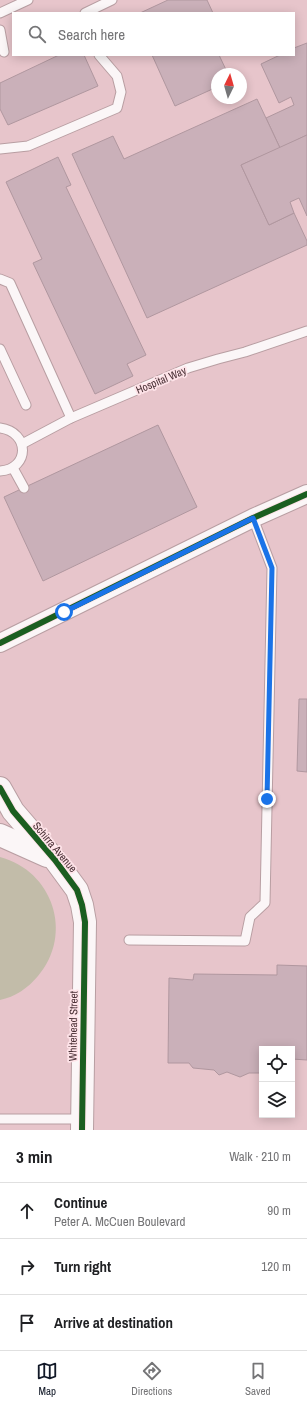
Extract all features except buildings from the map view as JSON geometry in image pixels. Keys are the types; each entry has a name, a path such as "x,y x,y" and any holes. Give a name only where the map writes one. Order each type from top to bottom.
{"street":[{"path":"0,643 253,518 307,494"},
{"name":"Schirra Avenue","path":"0,788 13,811 55,860 77,890 82,905 85,922"},
{"path":"0,835 55,860"},
{"name":"Whitehead Street","path":"82,1125 85,922"}],"lane":[{"path":"0,13 28,0"},
{"path":"87,12 112,0"},
{"path":"0,30 2,53 12,48"},
{"path":"0,149 28,146 117,108 121,92 117,76 100,56"},
{"path":"0,279 10,283 71,418"},
{"name":"Hospital Way","path":"22,444 71,418 188,368 245,352 307,331"},
{"path":"0,349 26,405"},
{"path":"0,428 14,432 19,437 23,451 22,458 18,464 7,471 0,471"},
{"path":"13,468 24,488"},
{"path":"129,940 245,941 250,916 265,903 272,568 253,518"},
{"path":"0,1119 82,1125"}],"shaded area":[{"path":"0,857 18,864 33,876 45,890 52,906 56,924 55,942 49,959 38,976 21,991 11,997 0,1000"}],"cycle path":[{"path":"0,643 253,518 307,494"},
{"path":"0,788 13,811 55,860 77,890 82,905 85,922 82,1130"}],"route":[{"path":"64,612 253,518 272,568 267,799"}]}
